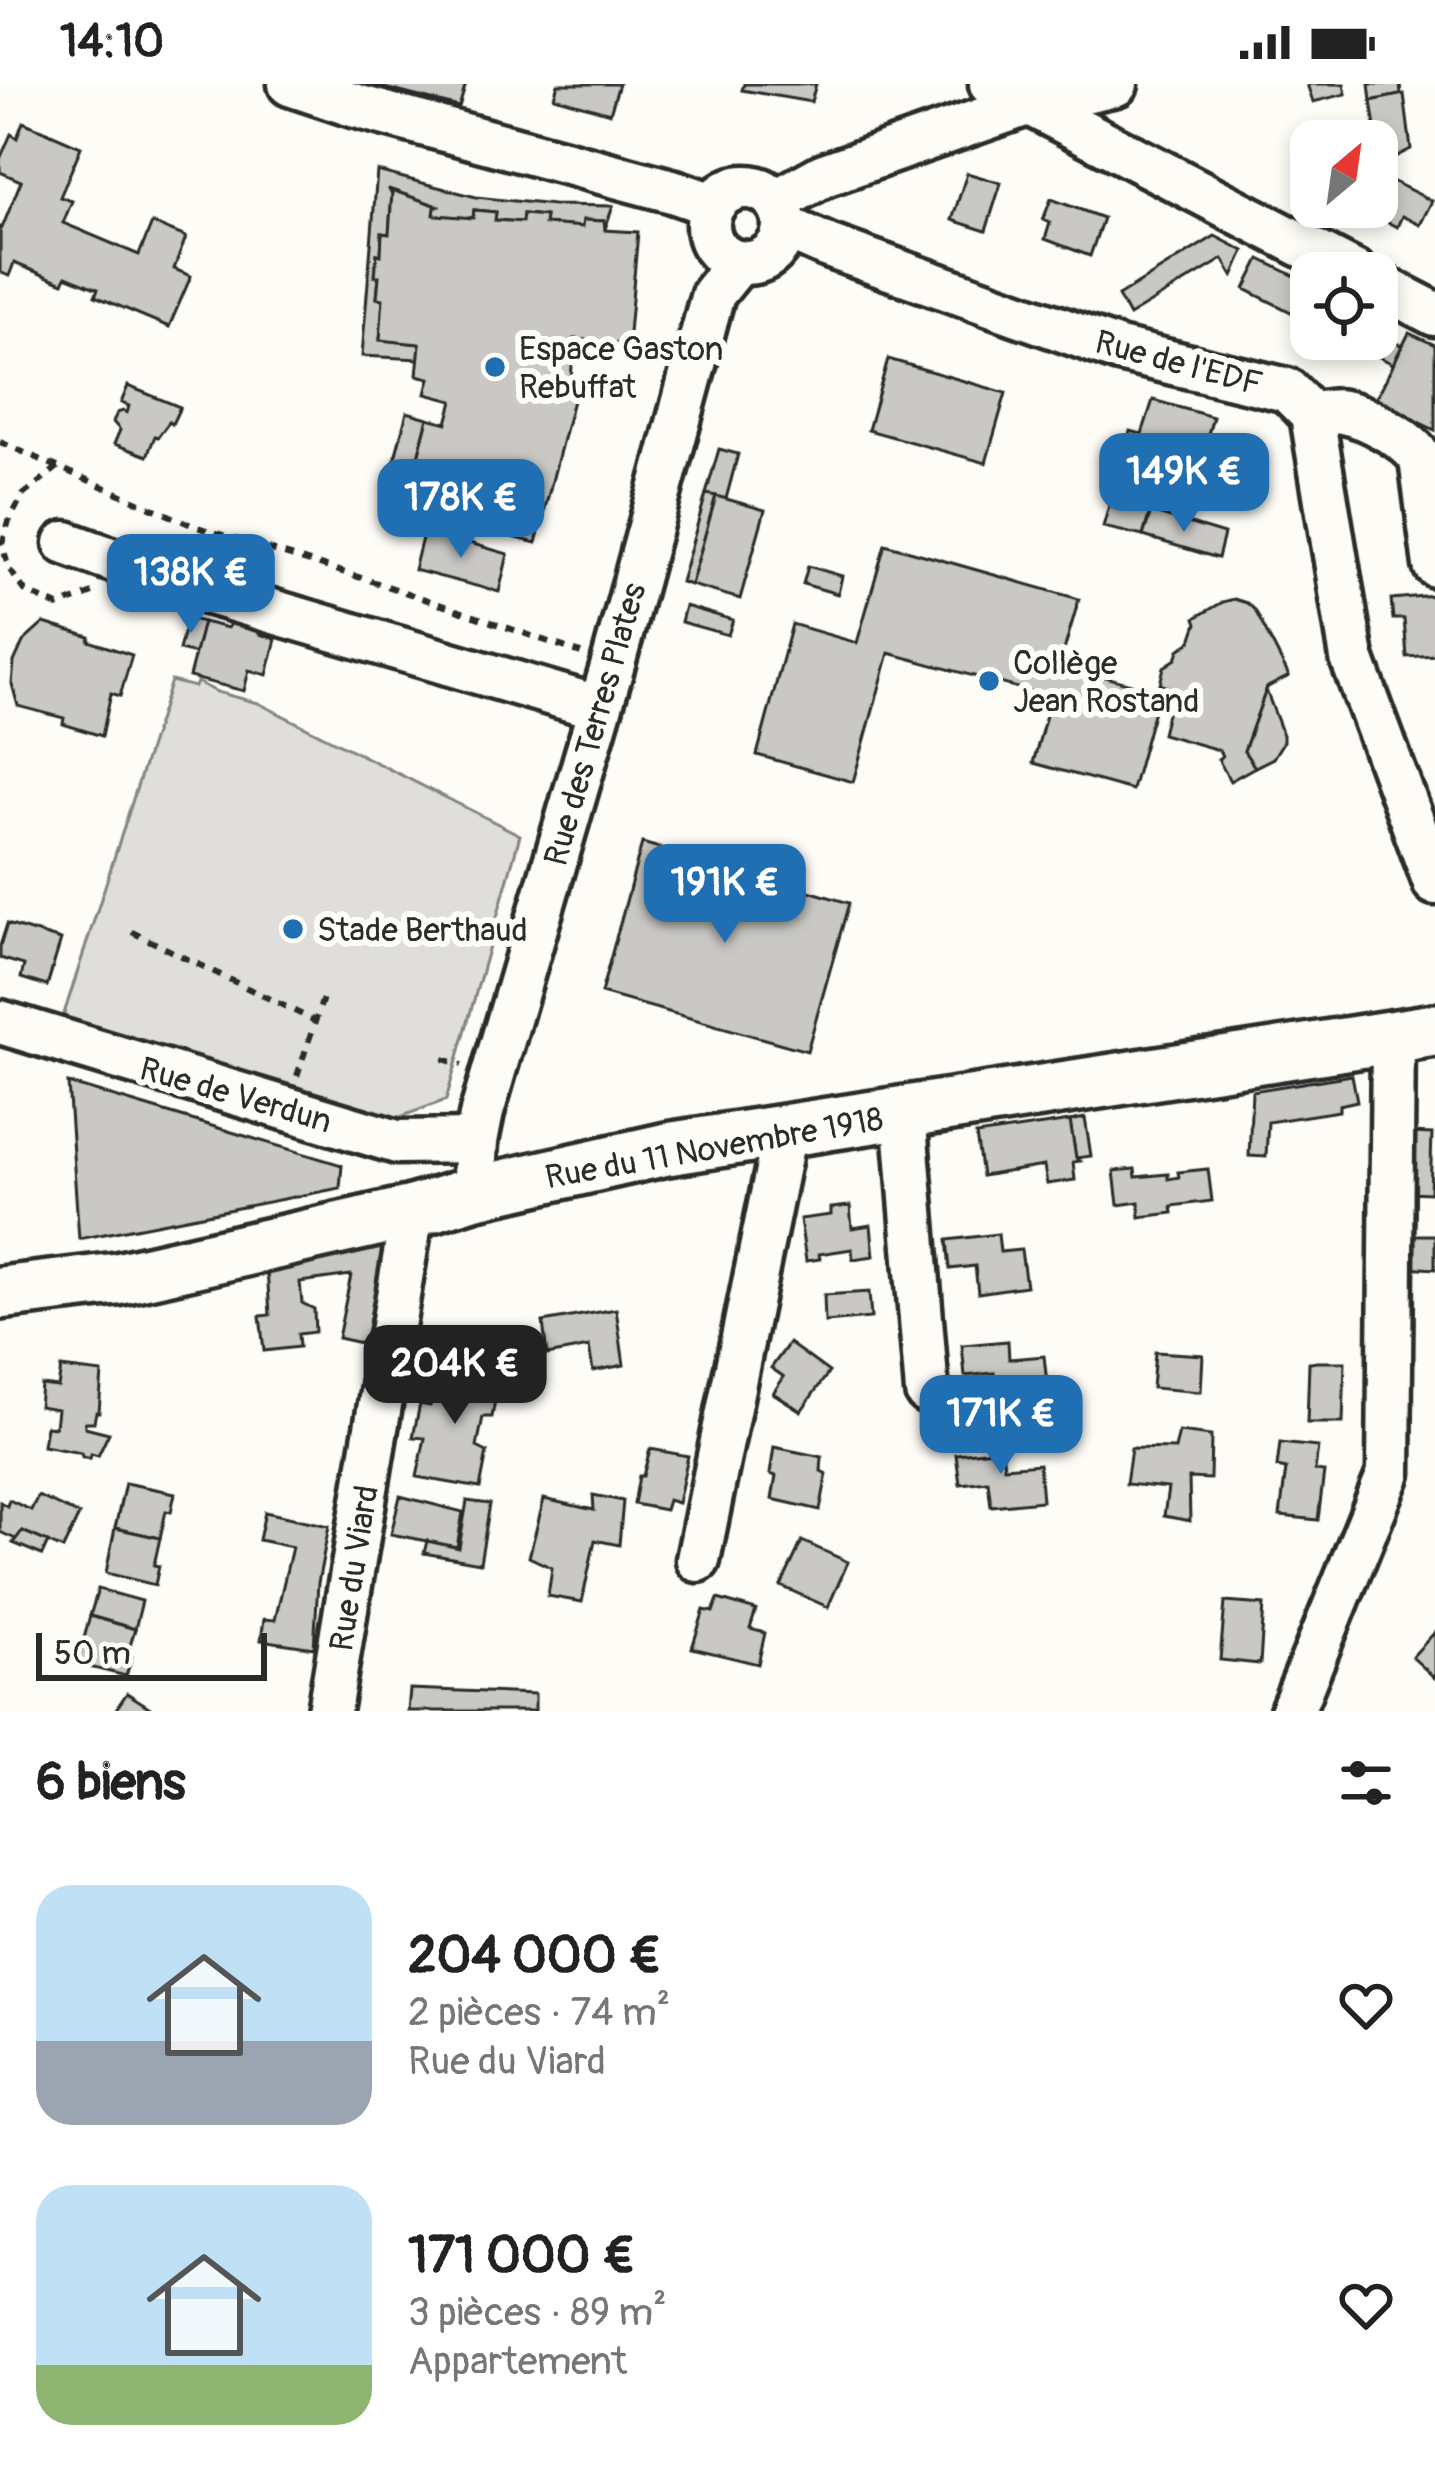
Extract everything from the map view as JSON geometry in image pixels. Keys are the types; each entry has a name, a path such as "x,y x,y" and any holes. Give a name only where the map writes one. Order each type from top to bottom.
{"main road":[{"name":"Rue du 11 Novembre 1918","path":"0,1293 117,1279 668,1149 1414,1034"}],"street":[{"path":"290,84 713,205"},
{"path":"991,84 1315,252"},
{"path":"781,214 824,175 1030,104 1116,84"},
{"path":"744,186 768,193 781,214 782,239 765,259 739,262 718,251 711,241 708,229 713,205 732,189 744,186"},
{"name":"Rue de l'EDF","path":"781,214 828,246 1119,350 1287,390 1312,416"},
{"name":"Rue des Terres Plates","path":"473,1193 476,1141 493,1074 613,664 713,294 739,262"},
{"path":"1398,295 1435,314"},
{"path":"1435,566 1428,455 1339,410 1312,416 1352,658 1435,883"},
{"path":"66,543 180,584 600,708"},
{"name":"Rue de Verdun","path":"0,1022 397,1142 476,1141"},
{"path":"1296,1710 1389,1473 1414,1034"},
{"path":"904,1113 927,1392"},
{"path":"698,1560 785,1132"},
{"name":"Rue du Viard","path":"329,1711 412,1212"}],"path":[{"path":"0,442 194,526 613,664"},
{"path":"132,932 315,1021"},
{"path":"286,1108 324,995"}],"shaded area":[{"name":"Stade Berthaud","path":"171,681 195,687 197,682 258,703 520,835 446,1100 392,1120 61,1023"}],"building":[{"path":"369,84 466,84 459,107"},
{"path":"558,84 619,84 610,113 554,97"},
{"path":"744,84 816,84 811,102 742,90"},
{"path":"1307,84 1344,84 1346,94 1313,102"},
{"path":"1369,84 1400,84 1401,95 1371,101"},
{"path":"1404,94 1411,149 1398,156 1398,120 1374,120 1371,101"},
{"path":"23,122 81,147 60,197 72,201 63,223 139,255 152,223 186,237 174,269 191,276 169,327 95,296 98,289 66,276 63,283 14,263 9,276 0,272 0,227 21,181 0,172 0,159 11,134 17,138"},
{"path":"377,171 476,197 613,206 605,229 604,221 583,220 582,227 544,224 545,216 523,214 522,222 495,220 496,212 474,210 473,218 434,215 438,206 388,189 392,193 389,234 382,233 375,276 379,276 377,298 383,299 380,340 420,344 419,359 362,356"},
{"path":"967,173 1001,183 986,231 952,220"},
{"path":"1398,184 1432,201 1420,225 1402,216 1398,225"},
{"name":"Espace Gaston Rebuffat","path":"388,189 438,206 434,215 473,218 474,210 496,212 495,220 522,222 523,214 545,216 544,224 582,227 583,220 604,221 605,230 638,232 628,344 574,339 571,380 578,381 536,543 404,510 428,418 447,423 453,401 426,394 430,378 417,375 420,344 380,340 383,299 377,298 379,276 375,276 382,233 389,234 392,193"},
{"path":"1051,199 1103,218 1090,256 1045,239 1050,223 1043,220"},
{"path":"1215,236 1244,251 1233,276 1223,259 1129,316 1118,296"},
{"path":"1260,259 1290,274 1290,312 1245,289"},
{"path":"1409,333 1435,345 1435,430 1375,401"},
{"path":"888,359 1006,393 986,463 868,430"},
{"path":"128,386 180,407 172,424 155,436 147,456 114,444 120,430 113,422 117,413 127,413 129,406 121,403"},
{"path":"1153,400 1213,417 1203,451 1170,442 1143,536 1103,527 1130,431 1142,434"},
{"path":"407,412 428,418 404,510 383,504"},
{"path":"719,449 738,454 726,499 706,494"},
{"path":"706,494 716,496 691,585 681,582"},
{"path":"716,496 765,510 740,599 691,585"},
{"path":"1151,512 1224,534 1218,558 1143,536"},
{"path":"424,530 508,554 499,592 414,570"},
{"name":"Collège Jean Rostand","path":"885,544 1079,599 1060,664 1159,692 1132,790 1033,763 1051,697 889,653 853,782 757,755 792,624 857,643"},
{"path":"808,566 842,576 838,594 803,584"},
{"path":"1435,595 1435,655 1407,657 1404,619 1393,619 1391,599"},
{"path":"1234,599 1255,610 1289,676 1266,690 1244,751 1255,767 1230,781 1218,759 1222,756 1219,750 1162,734 1173,689 1160,684 1164,667 1191,641 1195,618"},
{"path":"685,606 733,620 728,635 681,622"},
{"path":"187,618 203,622 195,654 179,650"},
{"path":"231,620 276,639 267,675 249,670 244,691 189,677 203,622 228,628"},
{"path":"44,623 132,655 120,696 111,693 102,736 63,724 64,718 18,706 12,684 14,662 23,642"},
{"path":"1266,690 1283,742 1273,758 1255,767 1244,751"},
{"path":"642,843 743,872 748,858 776,866 772,880 849,903 807,1051 601,993"},
{"path":"7,924 61,940 47,986 21,978 24,965 0,958"},
{"path":"1352,1075 1357,1101 1339,1105 1339,1111 1268,1122 1266,1157 1249,1156 1252,1091"},
{"path":"68,1083 342,1165 340,1188 79,1239"},
{"path":"1085,1118 1091,1156 1076,1158 1070,1121"},
{"path":"1070,1121 1080,1161 1073,1162 1075,1180 1047,1184 1044,1166 982,1176 976,1135"},
{"path":"1410,1133 1432,1134 1430,1193 1408,1192"},
{"path":"1135,1169 1136,1177 1168,1174 1168,1179 1179,1177 1178,1172 1208,1169 1212,1201 1172,1206 1173,1213 1140,1217 1139,1202 1118,1205 1114,1171"},
{"path":"850,1206 852,1228 871,1225 874,1256 853,1259 852,1249 806,1261 800,1219 831,1215 831,1208"},
{"path":"998,1234 1000,1252 1021,1250 1026,1286 978,1293 975,1266 950,1269 947,1240"},
{"path":"1407,1235 1435,1235 1435,1269 1406,1267"},
{"path":"385,1242 365,1344 338,1338 351,1275 300,1282 302,1303 314,1309 315,1332 298,1334 299,1347 264,1351 260,1316 270,1315 267,1269"},
{"path":"869,1292 871,1318 825,1322 824,1295"},
{"path":"616,1309 624,1365 593,1371 589,1347 547,1355 543,1322"},
{"path":"1008,1341 1009,1359 1044,1356 1048,1392 996,1398 994,1373 965,1376 962,1345"},
{"path":"789,1343 829,1372 801,1411 773,1393 784,1377 771,1368"},
{"path":"1155,1352 1203,1355 1201,1392 1152,1388"},
{"path":"1309,1362 1345,1362 1343,1423 1307,1423"},
{"path":"61,1368 102,1373 99,1412 85,1427 109,1433 98,1456 91,1454 90,1459 43,1446 46,1426 55,1427 57,1409 39,1406 41,1385 58,1387"},
{"path":"438,1368 499,1378 492,1417 483,1417 477,1447 487,1452 480,1488 417,1477 425,1438 413,1437 420,1404 430,1406"},
{"path":"1179,1432 1211,1436 1210,1479 1189,1478 1190,1521 1164,1516 1168,1488 1126,1484 1131,1448 1175,1449"},
{"path":"1280,1443 1318,1447 1315,1471 1324,1472 1318,1520 1280,1516 1286,1469 1277,1467"},
{"path":"774,1447 822,1457 821,1471 827,1474 820,1510 772,1499"},
{"path":"650,1449 688,1456 678,1503 668,1500 665,1510 634,1504"},
{"path":"1002,1449 1004,1467 1039,1464 1042,1501 991,1506 988,1481 960,1484 956,1454"},
{"path":"125,1483 175,1493 160,1538 115,1528"},
{"path":"593,1495 623,1501 619,1545 595,1540 582,1602 548,1596 552,1568 529,1557 544,1499 594,1510"},
{"path":"38,1496 79,1515 63,1549 22,1531 18,1540 0,1532 0,1502 7,1506 9,1500 31,1510"},
{"path":"400,1496 463,1512 457,1547 391,1534"},
{"path":"467,1501 490,1504 480,1563 424,1553 427,1541 459,1548"},
{"path":"265,1512 329,1526 318,1583 314,1648 261,1640 264,1619 275,1620 292,1547 259,1540"},
{"path":"115,1528 160,1538 155,1585 106,1573"},
{"path":"22,1531 48,1542 42,1555 13,1543"},
{"path":"802,1541 848,1562 828,1607 781,1586"},
{"path":"98,1589 142,1601 135,1629 90,1616"},
{"path":"718,1599 756,1610 750,1629 765,1633 758,1664 692,1648 704,1610 713,1612"},
{"path":"1225,1602 1264,1605 1260,1664 1220,1660"},
{"path":"90,1616 135,1629 126,1676 77,1664"},
{"path":"1435,1632 1435,1678 1412,1657"},
{"path":"410,1689 535,1694 535,1711 408,1711"},
{"path":"127,1693 155,1711 118,1711"}],"place":[{"name":"Espace Gaston Rebuffat","path":"495,367"},
{"name":"Collège Jean Rostand","path":"989,681"},
{"name":"Stade Berthaud","path":"293,929"}]}
